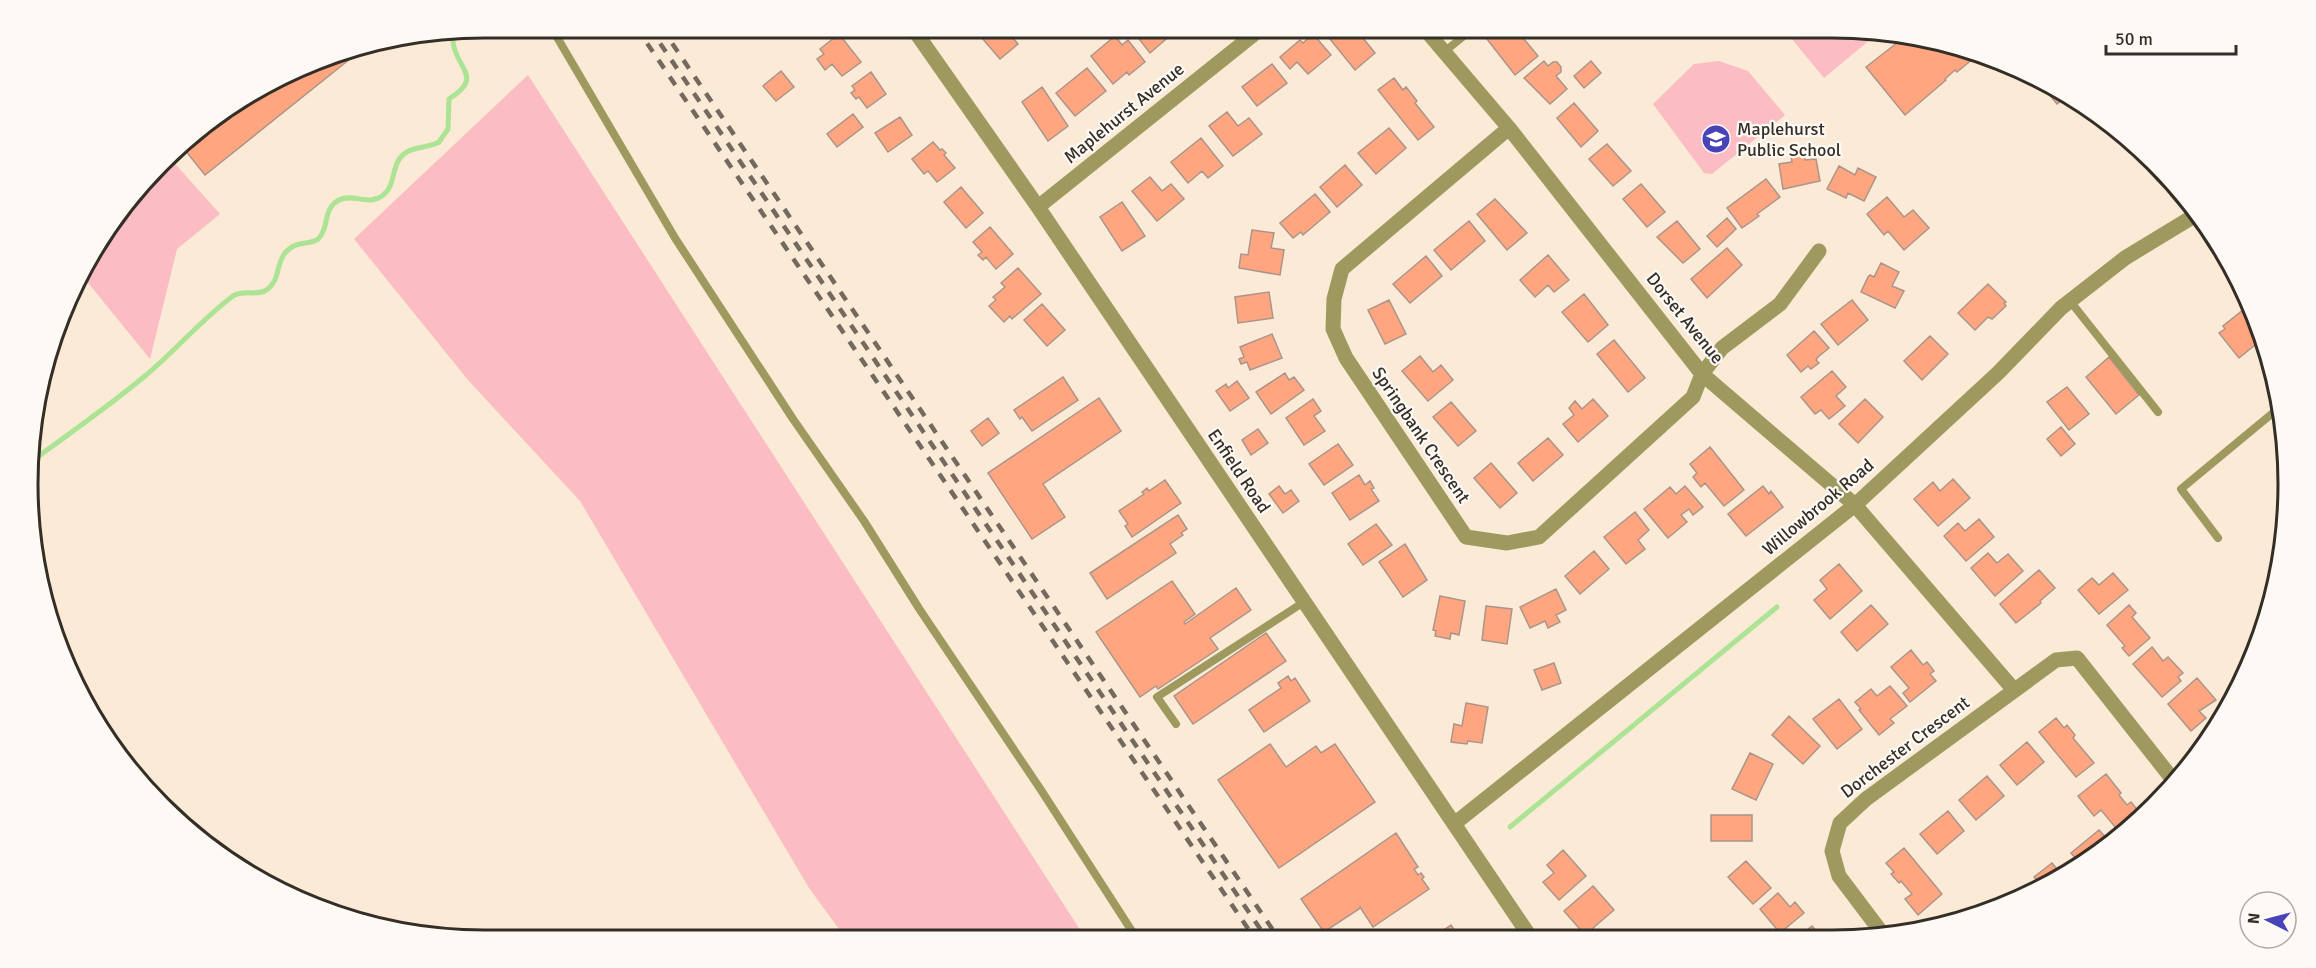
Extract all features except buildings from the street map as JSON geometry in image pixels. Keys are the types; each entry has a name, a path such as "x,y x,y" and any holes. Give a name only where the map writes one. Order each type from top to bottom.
{"street":[{"name":"Enfield Road","path":"920,38 1038,207 1526,930"},
{"name":"Maplehurst Avenue","path":"1038,207 1249,38"},
{"name":"Dorset Avenue","path":"1432,38 1509,128 1702,374 1855,505 2014,690"},
{"name":"Springbank Crescent","path":"1509,128 1342,269 1334,299 1333,330 1346,358 1466,537 1507,543 1539,537 1693,397 1702,374 1722,348 1780,304 1818,251"},
{"name":"Willowbrook Road","path":"1454,824 1855,505 1998,373 2070,301 2125,258 2190,218"},
{"name":"Dorchester Crescent","path":"1878,928 1839,876 1832,851 1840,823 1866,799 2056,660 2077,658 2170,776"}],"lane":[{"path":"557,38 675,238 1131,930"},
{"path":"1444,52 1461,38"},
{"path":"2070,301 2158,412"},
{"path":"2218,538 2181,489 2273,413"},
{"path":"1176,724 1156,697 1304,602"}],"shaded area":[{"path":"1791,38 1871,39 1824,78"},
{"path":"1719,61 1748,71 1785,115 1712,174 1704,173 1653,104 1694,64"},
{"path":"528,75 1080,930 840,930 809,888 580,501 468,380 354,239"},
{"path":"174,163 220,214 177,249 150,359 87,281 97,261 130,212"}],"waterway":[{"path":"38,457 145,376 233,296 268,289 274,281 285,253 298,244 318,239 324,230 330,208 339,200 344,198 377,199 387,192 397,163 405,153 439,142 448,129 449,99 459,92 467,80 453,38"},
{"path":"1510,827 1777,607"}],"railway":[{"path":"643,38 1249,930"},
{"path":"656,38 1261,930"},
{"path":"668,38 1273,930"}],"place":[{"name":"Maplehurst Public School","path":"1716,139"}]}
